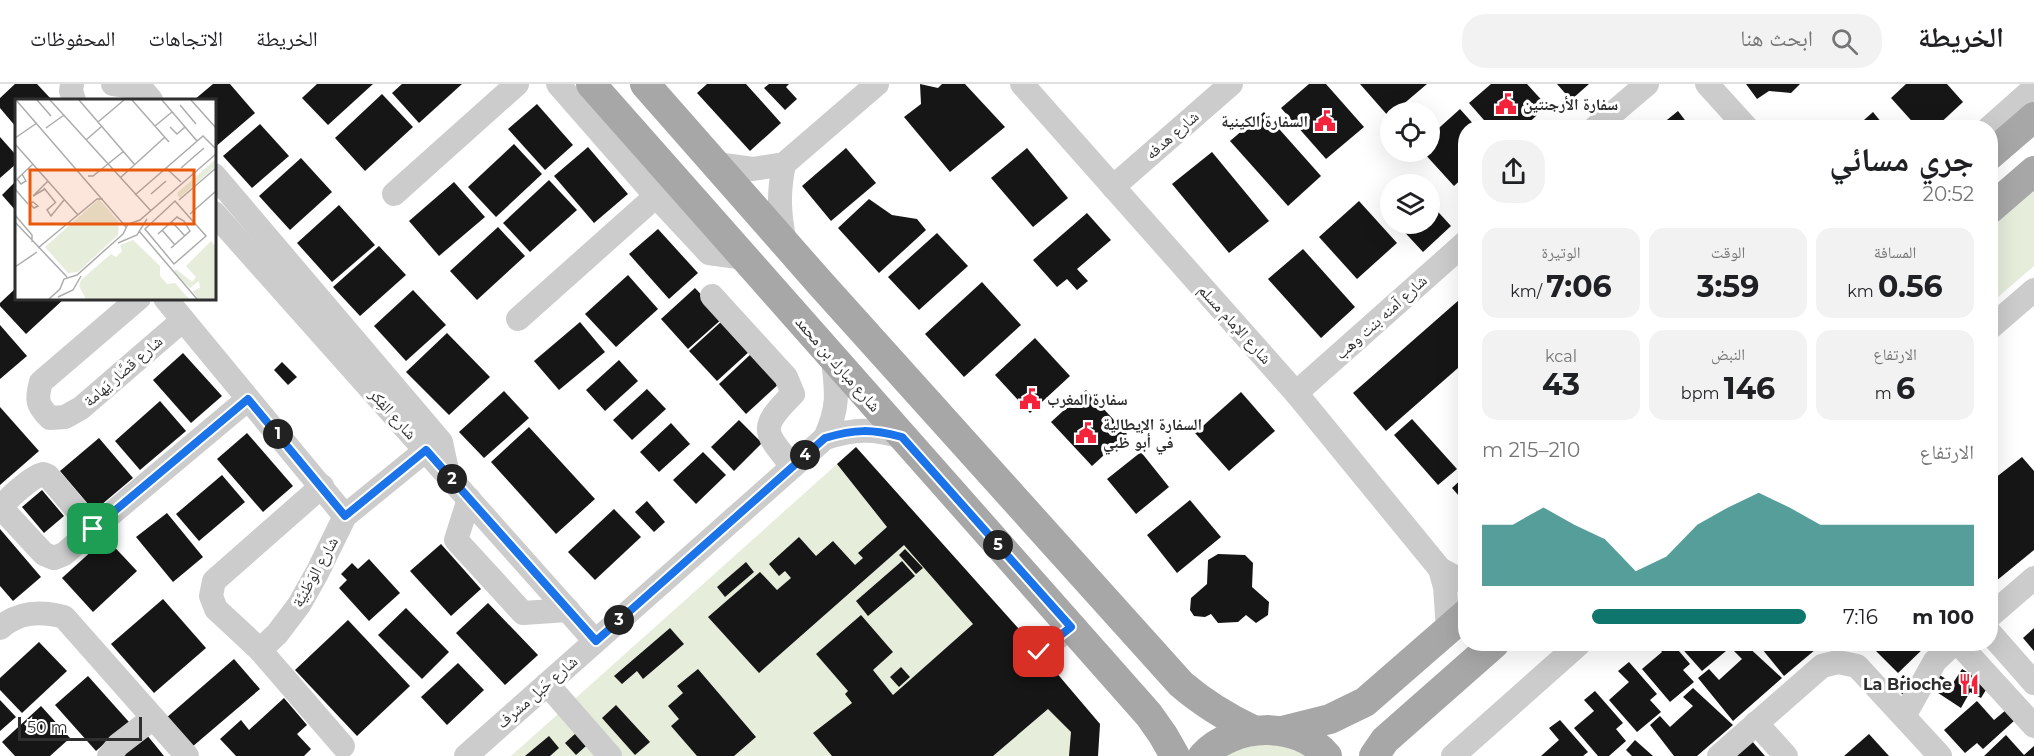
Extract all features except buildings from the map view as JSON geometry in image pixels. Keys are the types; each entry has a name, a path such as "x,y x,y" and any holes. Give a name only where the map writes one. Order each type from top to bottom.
{"main road":[{"name":"شارع مبارك بن محمد","path":"591,84 1149,715 1175,756"},
{"path":"645,84 1181,684 1224,716 1252,730"},
{"path":"1998,148 2034,117"},
{"path":"1998,202 2034,171"},
{"path":"1282,731 1330,719 1365,702 1457,622"},
{"path":"1374,756 1385,740 1486,651"},
{"path":"1203,756 1229,737 1252,730 1282,731 1304,738 1327,756"}],"street":[{"path":"72,84 74,99"},
{"path":"100,84 114,99"},
{"path":"113,84 141,88 150,99"},
{"path":"394,194 517,84"},
{"path":"558,84 656,196 710,253 745,258"},
{"path":"716,164 753,169 784,164 877,84"},
{"name":"شارع الإمام مسلم","path":"1022,84 1296,393 1440,569 1458,579"},
{"name":"شارع هدفه","path":"1113,186 1231,84"},
{"path":"1604,120 1647,84"},
{"path":"1707,84 1740,120"},
{"path":"1998,120 2034,88"},
{"path":"784,164 779,190 779,213 785,243"},
{"path":"216,177 441,442 448,475"},
{"path":"518,319 656,196"},
{"name":"شارع الفِكر","path":"218,223 426,450 596,641"},
{"name":"شارع آمنه بنت وهب","path":"1296,393 1458,249"},
{"path":"1998,321 2034,290"},
{"path":"712,296 786,377 793,394 774,413 768,426 770,438 792,466"},
{"name":"شارع قصَّار يَهامة","path":"137,300 41,382 37,395 40,408 50,418 65,417 81,408 183,320"},
{"path":"167,300 345,516"},
{"name":"شارع حَبل مشرف","path":"825,438 836,410 837,394 833,360"},
{"path":"93,529 248,399"},
{"name":"شارع حَبل مشرف","path":"466,756 825,438 844,432 865,430 881,431 902,437"},
{"name":"شارع الوَطَنِيَّة","path":"260,650 277,634 299,605 345,516 426,450"},
{"path":"322,486 214,581 211,596 216,609 260,650 343,746"},
{"path":"469,499 456,540 523,613 568,610"},
{"name":"شارع الإمام مسلم","path":"1440,569 1457,622"},
{"path":"1998,608 2034,578"},
{"path":"0,628 27,614 46,612 64,617 187,756"},
{"path":"1039,652 1071,627"},
{"path":"1998,642 2034,683"},
{"path":"1453,756 1571,651"},
{"path":"1904,716 1935,661 1946,651"},
{"path":"1965,651 2034,726"},
{"path":"1719,756 1822,666 1838,662 1857,666 1940,756"},
{"path":"547,684 610,756"},
{"path":"109,756 118,745 153,718"},
{"path":"1756,723 1786,756"}],"green space":[{"path":"2034,182 2034,266 1998,297 1998,212"},
{"path":"856,447 1026,637 1100,724 1098,756 511,756"},
{"path":"1264,740 1312,756 1219,756"}],"place":[{"name":"سفارة الأرجنتين","path":"1506,104"},
{"name":"السفارة الكينية","path":"1325,121"},
{"name":"سفارة المغرب","path":"1030,399"},
{"name":"السفارة الإيطالية في أبو ظبي","path":"1086,433"},
{"name":"La Brioche","path":"1969,684"}],"route":[{"path":"93,529 248,399 345,516 426,450 596,641 825,438 844,432 881,431 902,437 1071,627 1039,652"}]}
